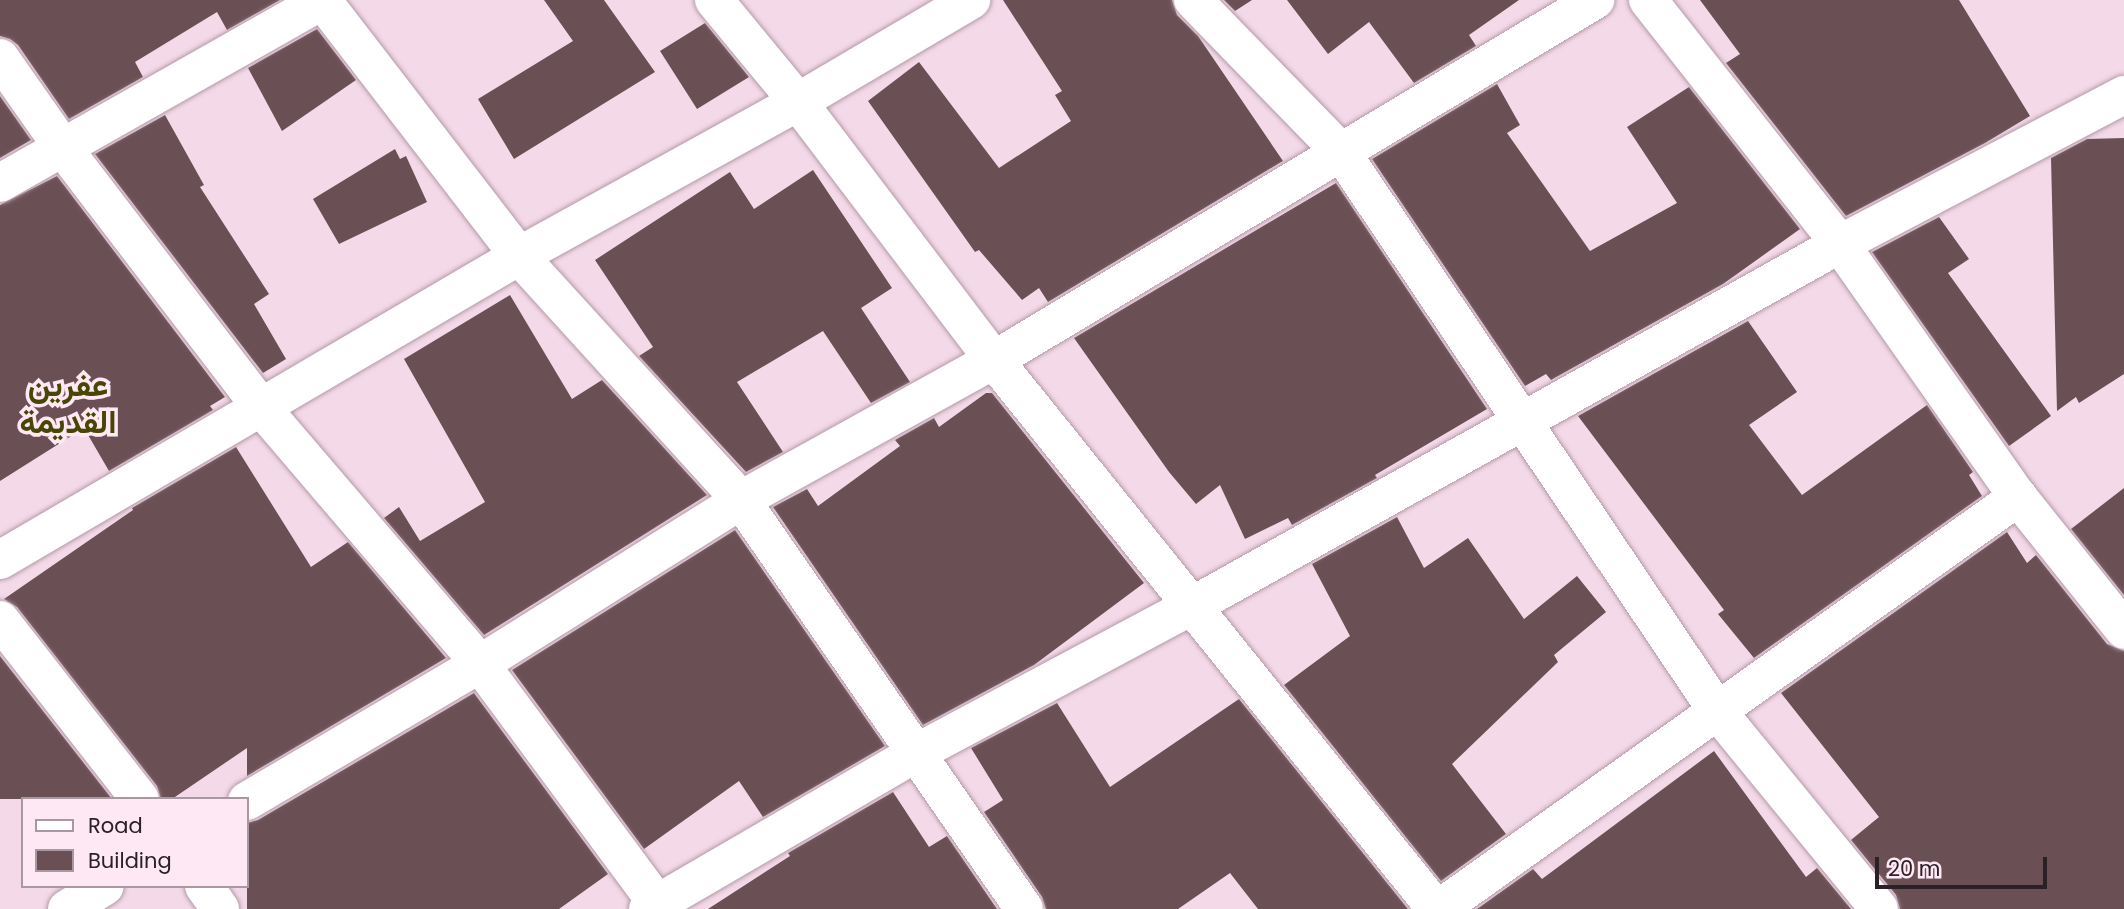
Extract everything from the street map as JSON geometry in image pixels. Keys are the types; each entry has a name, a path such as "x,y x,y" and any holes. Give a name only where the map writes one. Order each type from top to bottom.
{"street":[{"path":"0,183 323,0 519,256 741,500 918,752 1024,909"},
{"path":"714,0 798,102 994,360 1437,909 1718,712 2018,496"},
{"path":"0,560 519,256 798,102 971,0"},
{"path":"1194,0 1341,152 1718,712 1879,909"},
{"path":"248,800 480,664 741,500 994,360 1595,0"},
{"path":"1648,0 1840,244 2018,496 2124,630"},
{"path":"0,58 63,148 260,406 480,664 655,907 918,752 1192,606 1840,244 2124,95"},
{"path":"0,620 138,797"},
{"path":"67,909 102,888"},
{"path":"205,888 220,909"}],"building":[{"path":"0,0 280,0 227,30 217,12 135,62 143,77 69,119 18,45 0,36"},
{"path":"544,0 604,0 655,72 514,159 478,99 573,41"},
{"path":"1003,0 1172,0 1177,15 1198,36 1283,161 1048,302 1039,288 1022,300 979,250 975,252 868,101 919,62 999,168 1071,121 1055,95 1062,91"},
{"path":"1224,0 1252,0 1235,11"},
{"path":"1287,0 1519,0 1469,35 1476,46 1414,83 1369,22 1328,54"},
{"path":"1700,0 1959,0 2030,116 1985,143 1846,216 1726,63 1740,54"},
{"path":"705,23 749,77 697,109 660,51"},
{"path":"317,29 356,80 282,131 248,68"},
{"path":"1497,84 1520,125 1507,133 1590,251 1677,203 1627,127 1689,87 1800,229 1723,284 1551,380 1546,374 1525,386 1372,159"},
{"path":"0,96 31,140 0,158"},
{"path":"165,115 204,185 200,187 269,294 254,304 286,359 263,373 95,154"},
{"path":"2124,138 2124,374 2079,403 2076,397 2057,411 2051,158 2087,139"},
{"path":"395,149 400,159 406,156 427,202 339,244 313,199"},
{"path":"813,170 892,288 861,308 910,382 871,403 823,331 737,382 783,452 746,472 639,356 653,347 595,260 730,172 754,209"},
{"path":"57,176 225,397 210,406 213,410 109,471 84,428 0,481 0,205"},
{"path":"1336,183 1487,409 1375,475 1377,478 1292,525 1288,518 1245,539 1220,485 1196,504 1169,472 1074,338"},
{"path":"1939,217 1969,259 1948,273 2051,416 2009,446 1872,252"},
{"path":"510,295 572,399 602,380 707,495 484,635 384,518 399,507 420,541 485,502 404,359"},
{"path":"1748,321 1797,392 1749,425 1802,495 1927,405 1973,472 1969,475 1982,496 1754,658 1718,614 1724,610 1578,416"},
{"path":"986,393 992,393 1144,583 1034,665 923,725 773,507 807,489 818,506 900,446 895,440 934,418 939,427"},
{"path":"236,447 311,567 348,542 446,658 247,776 247,748 175,797 160,797 157,786 17,607 4,599 133,510 132,508"},
{"path":"2124,488 2124,595 2071,529"},
{"path":"1397,517 1424,568 1468,538 1524,619 1577,576 1606,612 1554,655 1558,662 1452,764 1506,834 1441,881 1284,685 1350,636 1312,564"},
{"path":"735,530 885,746 763,817 739,781 644,849 512,670"},
{"path":"2007,532 2027,563 2036,555 2107,644 2124,651 2124,909 1900,909 1896,895 1851,840 1879,817 1781,693"},
{"path":"0,656 110,797 0,799"},
{"path":"474,693 608,874 559,909 247,909 248,823 258,820"},
{"path":"1239,699 1408,909 1258,909 1230,873 1178,909 1046,909 1042,897 984,812 1003,800 971,748 1057,703 1110,787"},
{"path":"1714,751 1806,877 1817,868 1851,909 1477,909 1533,869 1542,879"},
{"path":"893,792 929,847 947,836 997,909 708,909 790,856 788,853"}],"district":[{"name":"عفرين القديمة","path":"68,404"}]}
